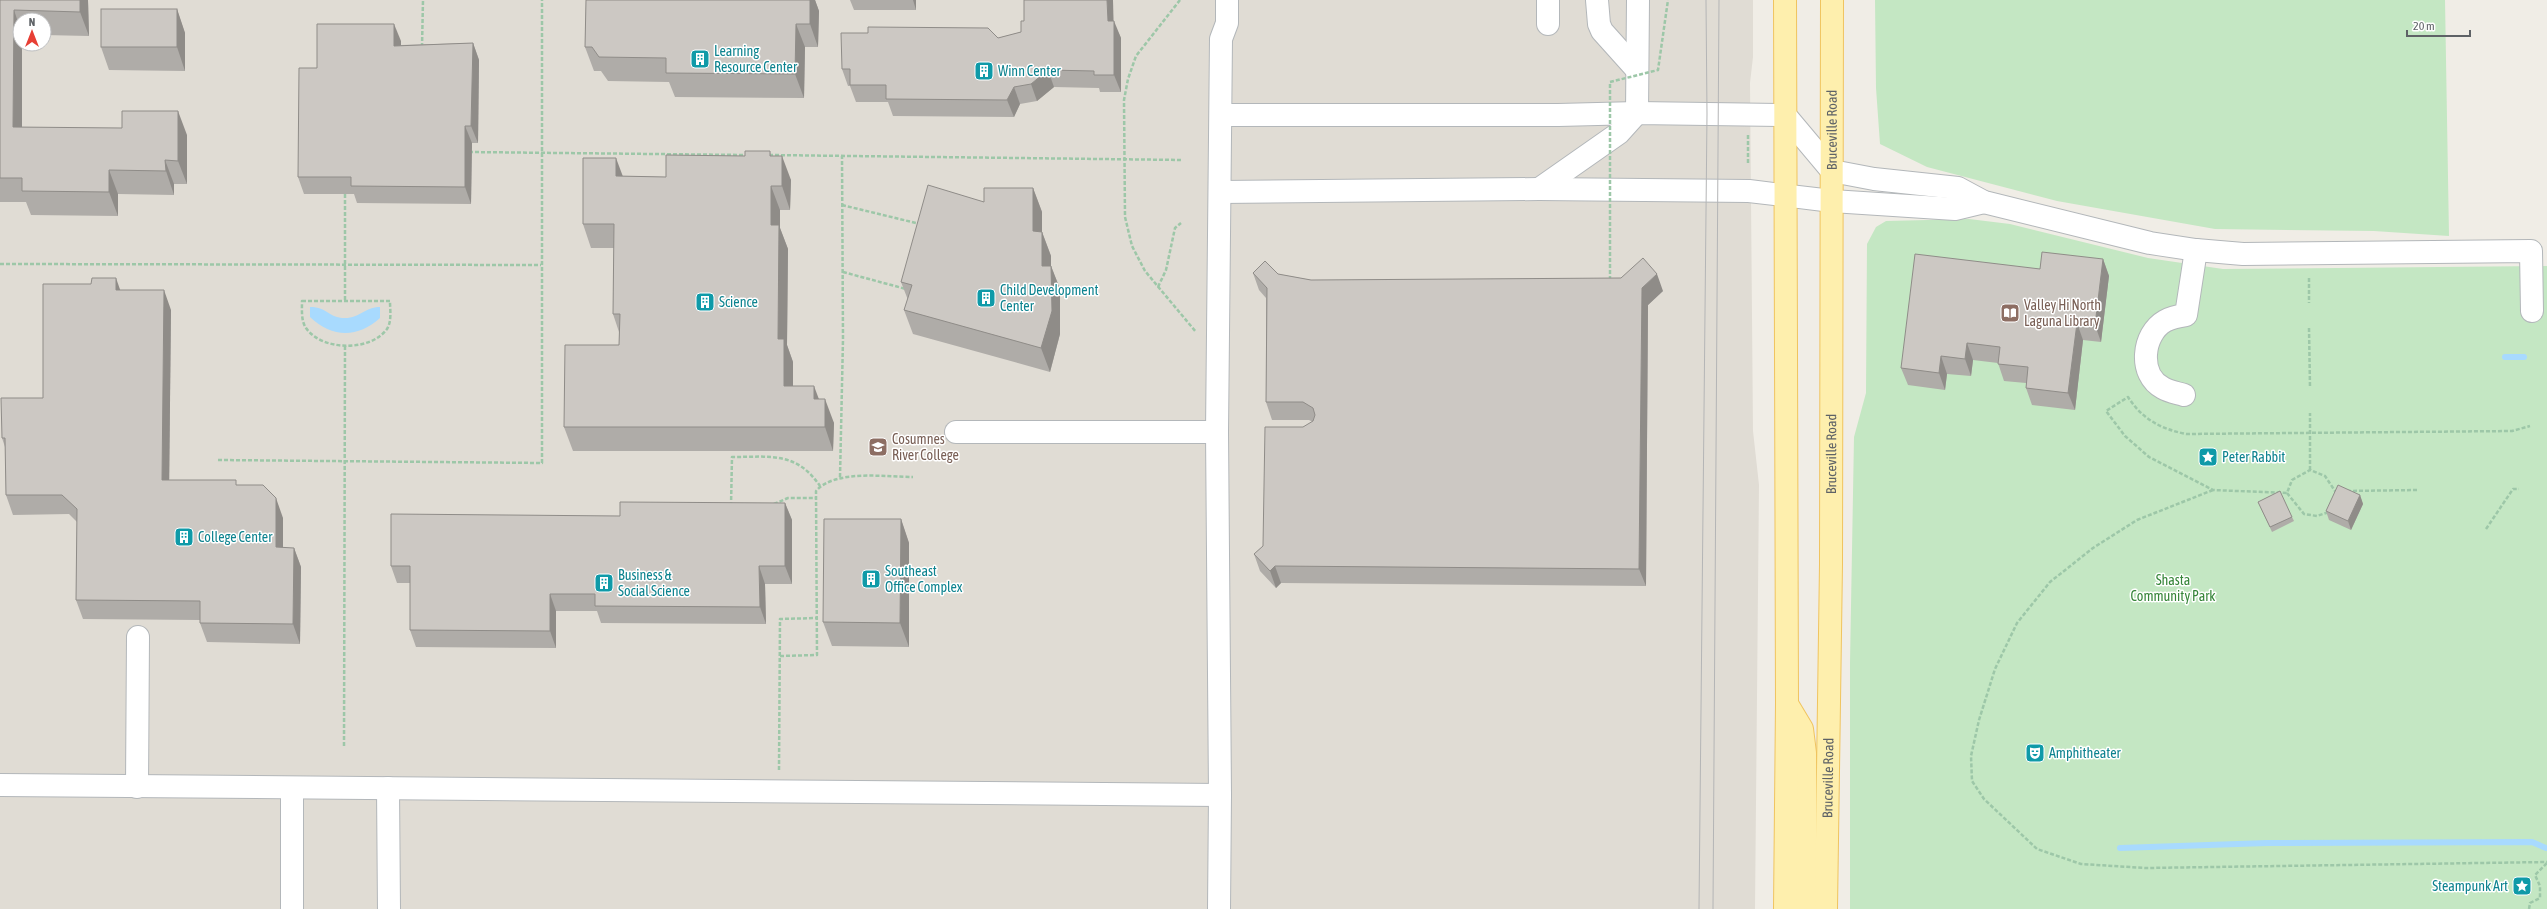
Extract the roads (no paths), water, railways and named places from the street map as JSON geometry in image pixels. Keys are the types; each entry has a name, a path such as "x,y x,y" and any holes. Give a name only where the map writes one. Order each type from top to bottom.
{"main road":[{"path":"1785,0 1787,703 1785,909"},
{"name":"Bruceville Road","path":"1826,909 1831,564 1832,0"},
{"path":"1787,703 1802,729 1805,753 1806,909"}],"lane":[{"path":"1219,909 1220,795 1217,432 1221,39 1227,23 1227,0"},
{"path":"1548,0 1548,24"},
{"path":"1597,0 1599,24 1602,31 1637,70"},
{"path":"1539,189 1619,133 1637,113 1638,0"},
{"path":"1221,115 1558,115 1637,113 1785,115 1832,170 1874,179 1958,188 1984,202 2150,243 2196,250 2243,254 2531,252 2532,311"},
{"path":"1220,192 1539,189 1749,192 1955,209 1984,202"},
{"path":"2184,395 2163,388 2154,380 2146,360 2146,348 2149,338 2160,324 2175,317 2186,315 2196,250"},
{"path":"956,432 1217,432"},
{"path":"137,787 138,637"},
{"path":"0,785 1220,795"},
{"path":"292,788 292,909"},
{"path":"388,788 389,909"}],"water":[{"path":"310,307 316,307 339,318 350,318 375,307 380,307 380,318 372,325 354,332 336,332 318,324 310,317"}],"waterway":[{"path":"2505,357 2524,357"},
{"path":"2120,848 2267,843 2532,842 2546,848"}],"tram line":[{"path":"1699,909 1707,114 1706,0"},
{"path":"1713,909 1719,0"}],"place":[{"name":"Learning Resource Center","path":"700,59"},
{"name":"Winn Center","path":"984,71"},
{"name":"Child Development Center","path":"986,298"},
{"name":"Science","path":"705,302"},
{"name":"Valley Hi North Laguna Library","path":"2010,313"},
{"name":"Cosumnes River College","path":"878,447"},
{"name":"Peter Rabbit","path":"2208,457"},
{"name":"College Center","path":"184,537"},
{"name":"Southeast Office Complex","path":"871,579"},
{"name":"Business & Social Science","path":"604,583"},
{"name":"Amphitheater","path":"2035,753"},
{"name":"Steampunk Art","path":"2522,886"}],"park label":[{"name":"Shasta Community Park","path":"2173,588"}]}
